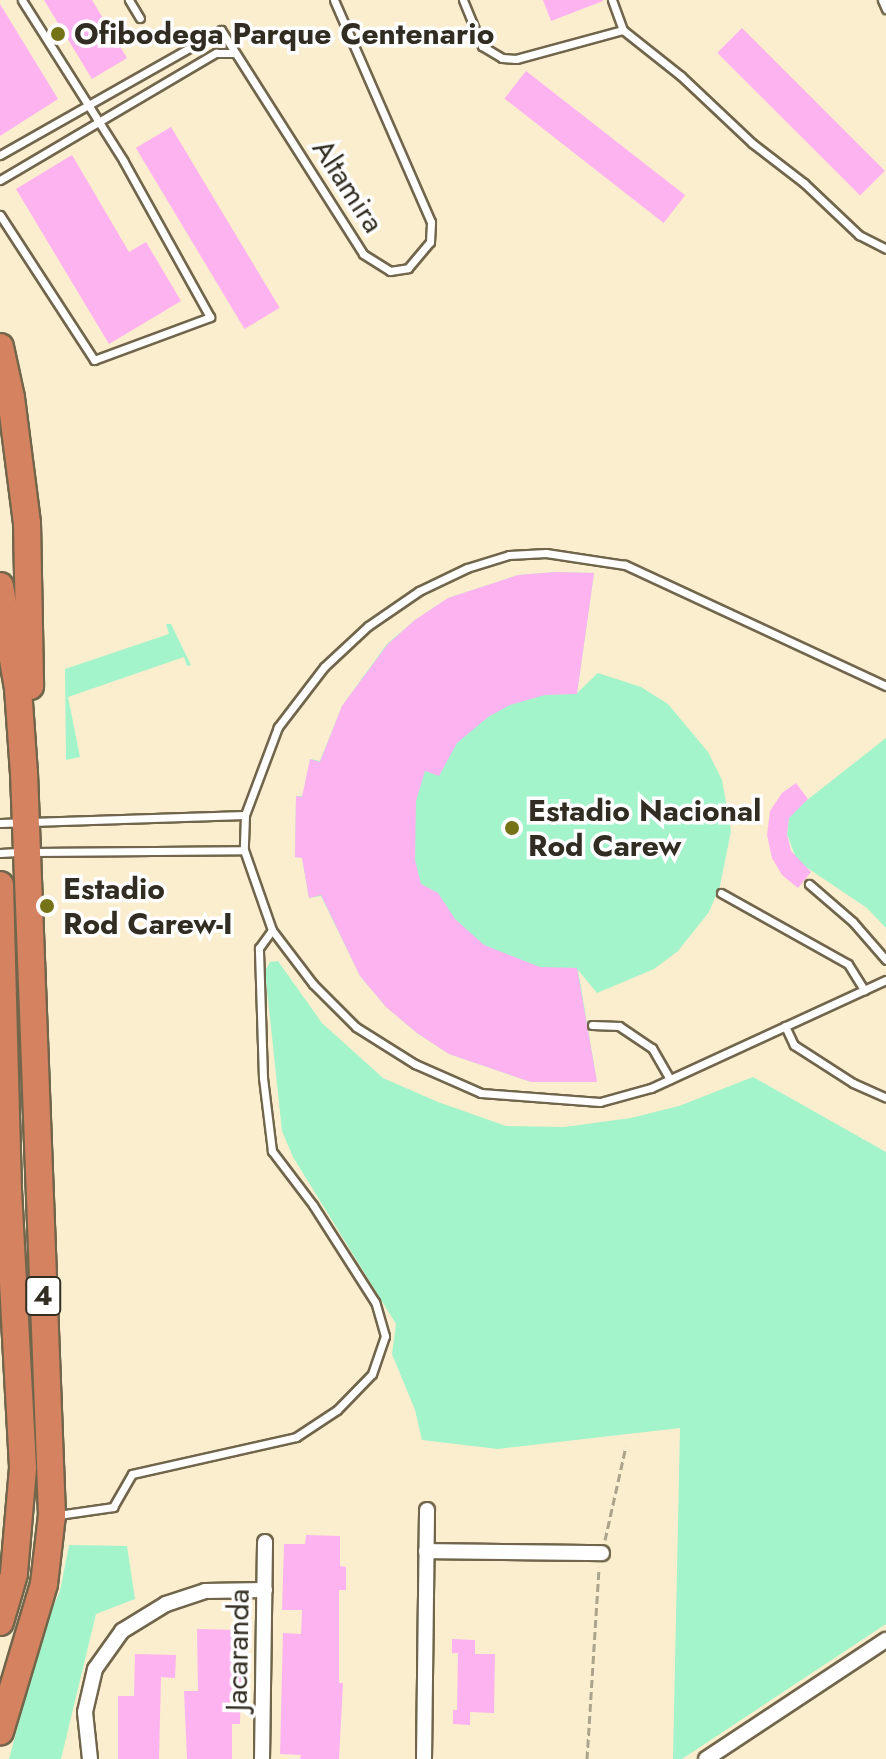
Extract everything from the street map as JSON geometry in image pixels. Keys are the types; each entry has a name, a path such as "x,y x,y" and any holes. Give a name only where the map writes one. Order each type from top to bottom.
{"highway":[{"path":"0,347 11,398 27,523 30,700 24,773"},
{"name":"4","path":"0,586 18,688 24,773 13,823 27,852 52,1515 44,1584 0,1732"},
{"name":"4","path":"0,885 8,1190 23,1468 14,1574 0,1622"}],"street":[{"path":"424,1759 427,1510"},
{"name":"Jacaranda","path":"262,1759 265,1542"},
{"path":"426,1551 602,1553"},
{"path":"90,1759 85,1712 95,1669 122,1631 166,1604 205,1591 265,1590"},
{"path":"706,1759 886,1640"}],"lane":[{"path":"0,215 94,360 210,317 88,104 22,0"},
{"path":"129,0 140,18"},
{"name":"Altamira","path":"235,53 363,254 390,271 408,268 430,242 431,222 334,0"},
{"path":"463,0 482,46 502,58 516,59 623,30"},
{"path":"612,0 623,30 681,76 752,143 804,183 859,235 886,249"},
{"path":"882,0 886,9"},
{"path":"0,155 221,30 235,53"},
{"path":"0,180 216,53 235,53"},
{"path":"886,686 625,565 546,553 509,555 467,568 419,591 368,626 324,667 278,727 245,815 244,850 272,930 313,984 356,1027 415,1064 481,1093 600,1102 670,1079 886,980"},
{"path":"13,823 245,815"},
{"path":"0,853 244,850"},
{"path":"809,884 853,922 886,960"},
{"path":"721,893 848,964 864,990"},
{"path":"52,1515 113,1507 132,1474 296,1437 337,1410 372,1374 385,1336 375,1302 313,1205 272,1151 263,1078 259,948 272,930"},
{"path":"592,1025 619,1026 652,1048 670,1079"},
{"path":"785,1026 794,1045 853,1083 886,1098"}],"path":[{"path":"587,1759 598,1568 626,1446"}],"green space":[{"name":"Estadio Nacional Rod Carew","path":"594,573 577,693 598,673 641,687 668,704 708,752 722,780 731,831 720,886 709,912 678,951 654,969 597,993 578,970 597,1082 531,1082 449,1054 417,1033 386,1007 360,976 321,896 309,898 302,858 295,857 296,796 303,796 310,759 320,761 342,706 387,644 448,598 518,575"},
{"path":"166,624 171,624 191,665 187,666 184,657 68,697 80,757 66,760 65,669 169,634"},
{"path":"886,738 886,928 867,908 797,861 787,834 789,818 797,808"},
{"path":"278,961 322,1023 383,1078 506,1126 564,1127 631,1118 679,1106 753,1077 886,1152 886,1624 682,1759 673,1759 680,1428 498,1449 422,1440 415,1410 392,1354 396,1324 293,1157 282,1131 265,971 270,962"},
{"path":"69,1545 127,1546 135,1599 96,1614 61,1759 9,1759 44,1628 60,1591"}],"building":[{"path":"44,0 92,0 127,58 92,79"},
{"path":"543,0 603,0 603,1 551,21"},
{"path":"0,4 58,99 0,136"},
{"path":"742,28 885,171 860,196 717,53"},
{"path":"526,71 685,195 664,223 504,99"},
{"path":"171,127 280,308 245,329 136,148"},
{"path":"72,155 129,252 146,242 181,301 109,344 16,189"},
{"path":"594,573 577,694 545,695 510,705 488,717 457,743 439,776 425,771 416,801 415,860 421,884 438,893 455,919 484,945 540,967 577,968 597,1082 531,1082 449,1054 417,1033 386,1007 360,976 321,895 309,898 302,858 295,857 296,796 302,797 310,759 320,762 342,706 388,644 415,620 448,598 518,575"},
{"path":"796,783 808,799 789,818 787,834 791,851 811,872 798,888 782,875 772,858 767,835 770,811 782,793"},
{"path":"306,1535 340,1536 340,1566 346,1567 346,1590 339,1590 339,1683 343,1683 339,1759 300,1759 301,1755 280,1754 283,1633 301,1634 302,1610 282,1610 284,1544 305,1544"},
{"path":"197,1629 242,1630 240,1724 232,1724 232,1759 187,1759 184,1691 198,1691"},
{"path":"452,1639 475,1640 475,1654 495,1654 494,1713 470,1712 470,1725 453,1724 453,1710 457,1710 458,1653 452,1653"},
{"path":"135,1654 176,1655 175,1678 161,1677 159,1759 118,1759 118,1696 134,1696"}],"place":[{"name":"Ofibodega Parque Centenario","path":"58,34"},
{"name":"Estadio Nacional Rod Carew","path":"512,828"},
{"name":"Estadio Rod Carew-I","path":"47,906"}]}
